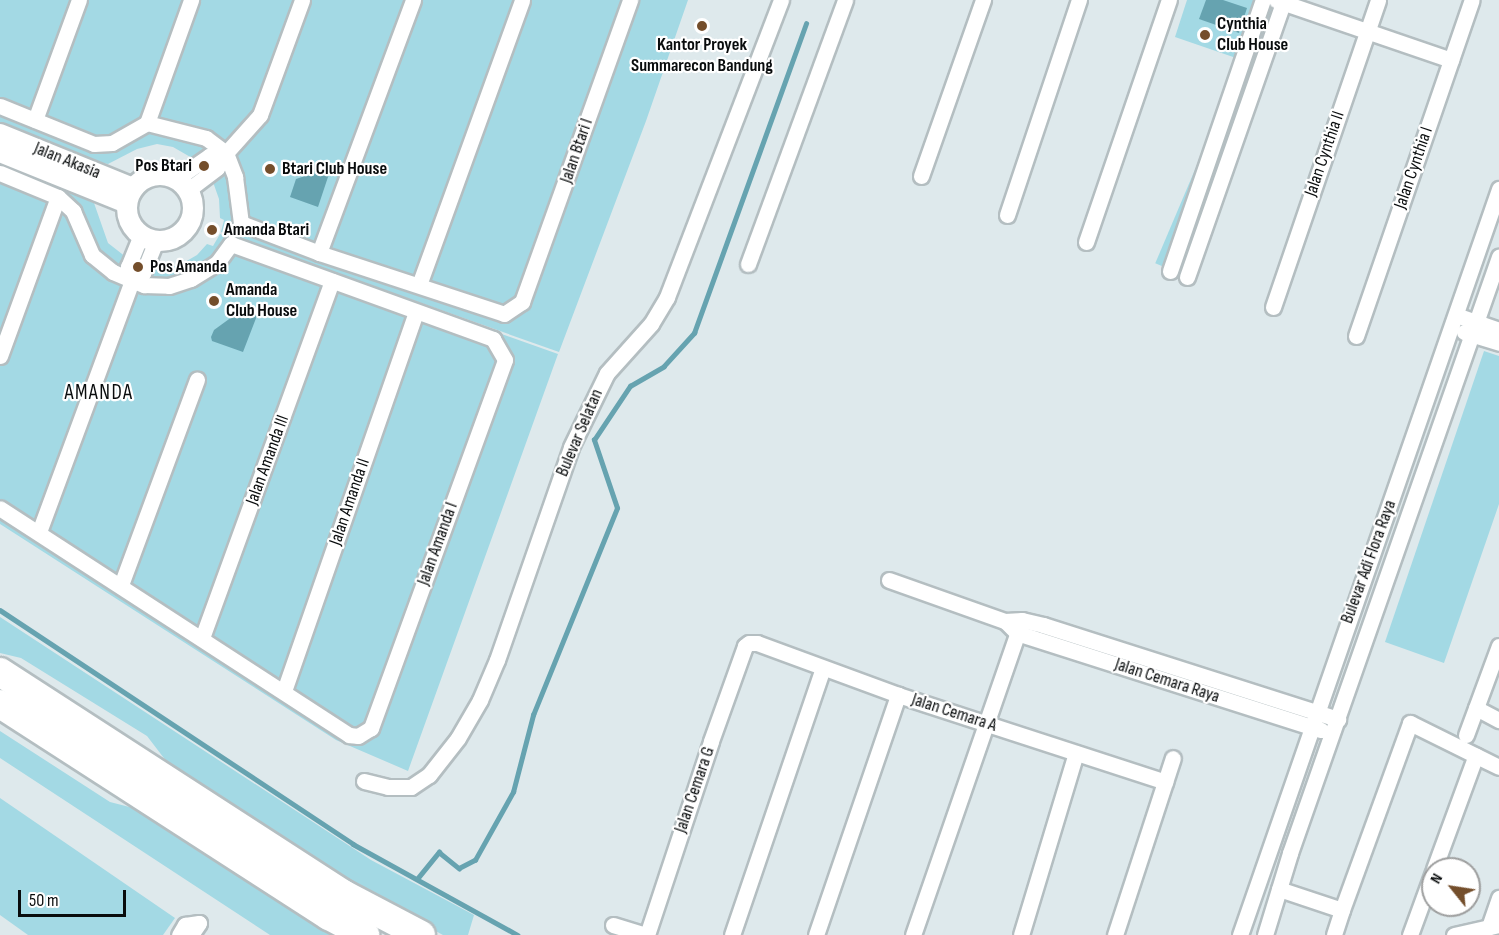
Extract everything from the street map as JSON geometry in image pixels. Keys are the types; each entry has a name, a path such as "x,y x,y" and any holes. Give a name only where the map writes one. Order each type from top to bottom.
{"highway":[{"path":"0,672 343,894 421,935"},
{"path":"0,704 330,916 365,935"}],"street":[{"path":"35,120 79,0"},
{"path":"0,106 94,144 112,143 147,123 191,0"},
{"path":"182,184 192,205 185,228 172,238 149,238 131,224 130,195 153,175 182,184 216,168 226,153 260,115 302,0"},
{"path":"319,253 413,0"},
{"path":"147,123 206,138 226,153 235,177 241,223 319,253 418,285 522,0"},
{"name":"Jalan Btari I","path":"418,285 500,314 515,309 522,302 630,0"},
{"name":"Bulevar Selatan","path":"364,781 388,786 411,787 429,775 480,700 501,649 571,447 607,373 651,324 667,297 781,0"},
{"path":"748,264 845,0"},
{"path":"921,176 983,0"},
{"path":"1007,215 1079,0"},
{"path":"1086,242 1169,0"},
{"path":"1170,271 1263,0"},
{"name":"Jalan Cynthia II","path":"1273,307 1377,0"},
{"name":"Jalan Cynthia I","path":"1356,336 1472,0"},
{"path":"1187,277 1281,1 1451,60"},
{"name":"Jalan Akasia","path":"0,134 130,195"},
{"name":"Jalan Akasia","path":"0,152 130,195"},
{"path":"0,173 58,197 73,211 92,255 113,272 144,285 169,286 191,279 217,263 231,244 416,313"},
{"name":"Bulevar Adi Flora Raya","path":"1240,935 1499,189"},
{"path":"0,356 58,197"},
{"path":"39,532 132,280 143,273 149,238"},
{"name":"Bulevar Adi Flora Raya","path":"1265,935 1499,257"},
{"name":"Jalan Amanda III","path":"202,638 332,281"},
{"name":"Jalan Amanda I","path":"284,691 349,735 358,736 371,728 505,360 493,339 416,313"},
{"name":"Jalan Amanda II","path":"284,691 416,313"},
{"path":"1454,321 1476,329 1499,344"},
{"path":"1476,329 1499,330"},
{"path":"121,585 197,380"},
{"path":"0,508 284,691"},
{"name":"Jalan Cemara Raya","path":"889,580 1333,734"},
{"path":"913,935 1020,627"},
{"name":"Jalan Cemara Raya","path":"1020,627 1051,627 1338,719"},
{"name":"Jalan Cemara A","path":"745,646 757,643 898,695 1165,782"},
{"name":"Jalan Cemara G","path":"646,935 745,646"},
{"path":"1466,735 1499,646"},
{"path":"732,935 822,668"},
{"path":"816,935 898,695"},
{"path":"1476,708 1499,720"},
{"path":"1334,935 1410,723 1499,767"},
{"path":"1021,935 1076,753"},
{"path":"1438,857 1476,755"},
{"path":"1114,935 1173,758"},
{"path":"1279,889 1342,910"},
{"path":"1454,935 1494,926 1499,898"},
{"path":"1410,935 1421,904"},
{"path":"179,935 185,925 199,923 191,935"},
{"path":"614,925 646,935"}],"shaded area":[{"path":"0,0 688,0 646,121 559,352 221,232 224,220 220,218 219,199 213,182 199,162 173,147 157,144 137,149 108,164 0,122"},
{"path":"1187,0 1259,0 1239,59 1175,37"},
{"path":"1206,0 1223,0 1247,8 1239,33 1199,19"},
{"path":"1267,0 1279,5 1167,268 1155,263"},
{"path":"0,162 94,203 108,243 131,261 146,265 178,266 197,255 207,244 213,246 220,234 558,354 408,771 336,740 0,524"},
{"path":"310,163 330,171 318,207 290,197 296,179 305,176"},
{"path":"240,305 258,313 243,352 212,341 211,337 214,330 236,314"},
{"path":"1484,351 1499,356 1499,504 1444,663 1385,642"},
{"path":"0,617 371,860 474,915 468,935 443,935 406,915 170,766 147,736 21,658 0,653"},
{"path":"0,731 110,802 141,810 337,935 270,935 0,758"},
{"path":"0,798 175,918 163,935 28,935 0,915"}],"waterway":[{"path":"417,879 439,852 459,868 475,860 513,792 533,715 617,508 594,440 630,386 664,366 694,333 806,24"},
{"path":"0,610 353,844 518,935"}],"place":[{"name":"Kantor Proyek Summarecon Bandung","path":"702,26"},
{"name":"Cynthia Club House","path":"1205,35"},
{"name":"Pos Btari","path":"204,166"},
{"name":"Btari Club House","path":"270,169"},
{"name":"Amanda Btari","path":"212,230"},
{"name":"Pos Amanda","path":"138,267"},
{"name":"Amanda Club House","path":"214,301"}],"district":[{"name":"AMANDA","path":"99,393"}]}
